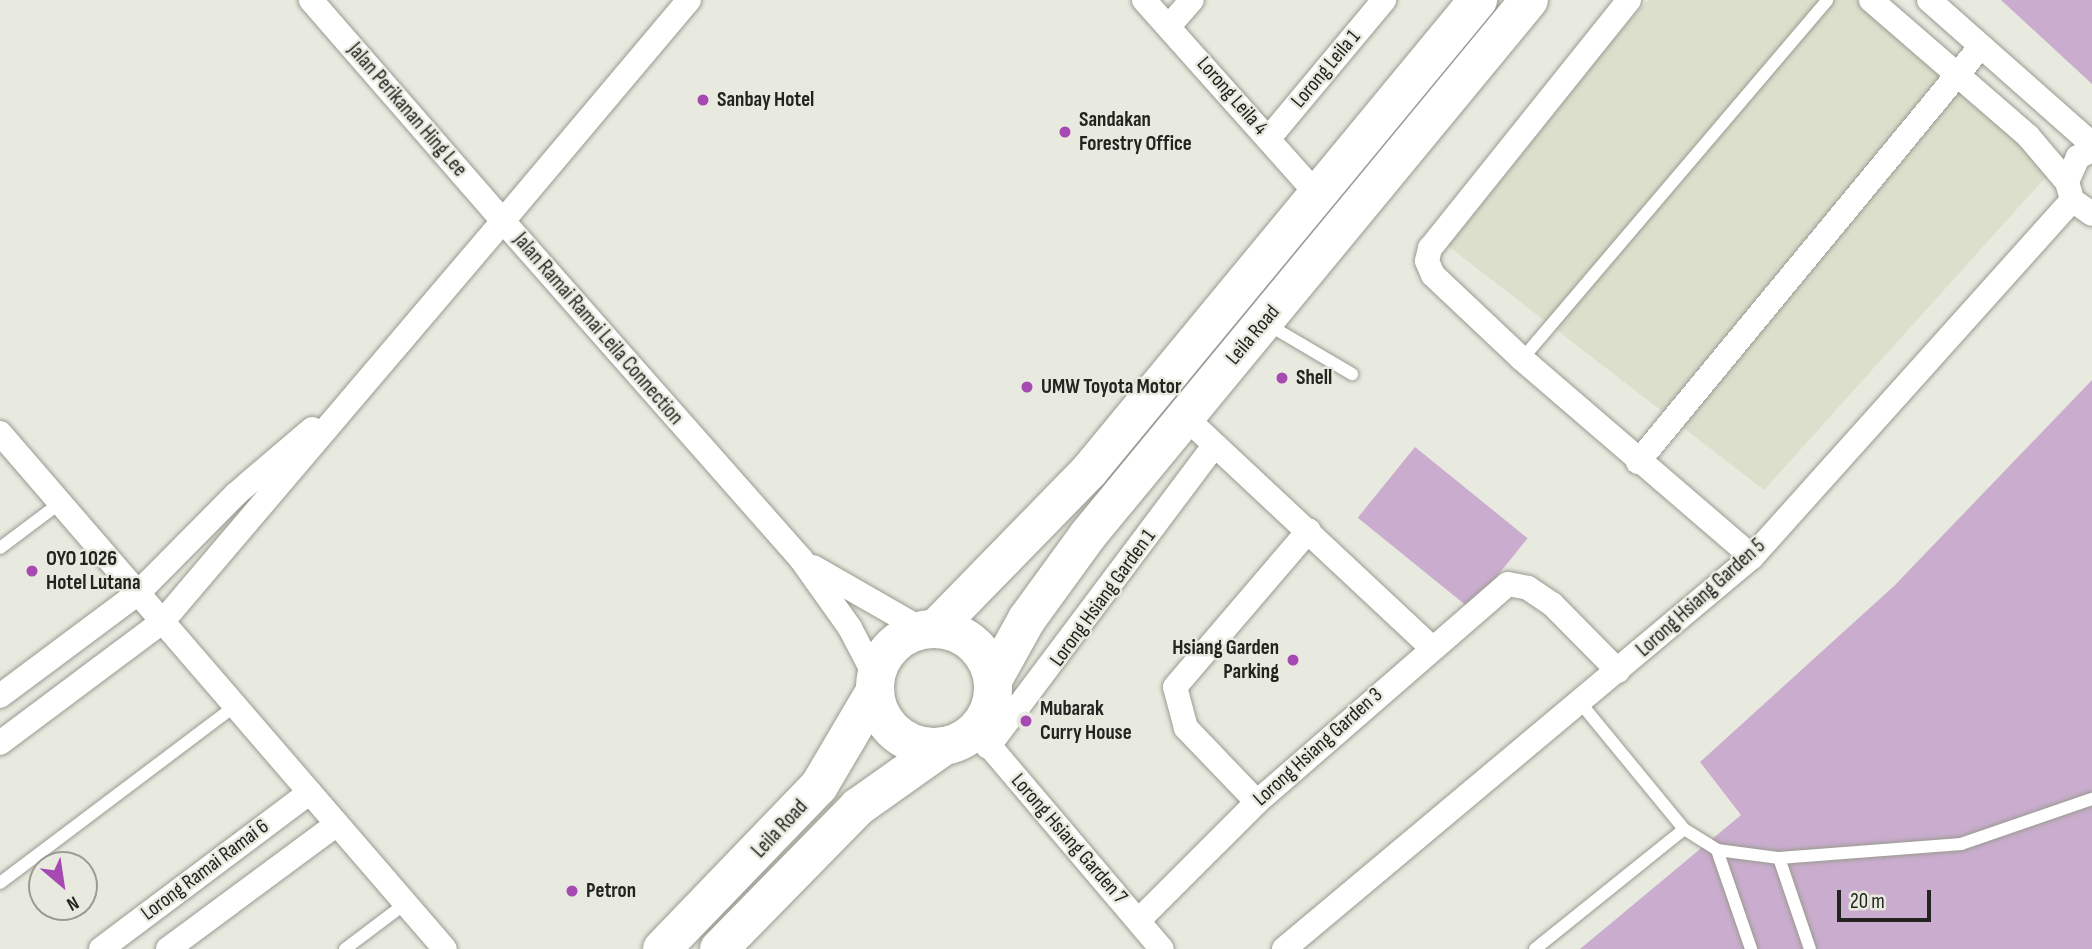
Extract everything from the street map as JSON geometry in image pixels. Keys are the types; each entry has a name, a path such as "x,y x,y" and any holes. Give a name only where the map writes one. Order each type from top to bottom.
{"main road":[{"name":"Leila Road","path":"929,629 1088,471 1478,0"},
{"name":"Leila Road","path":"993,680 1027,619 1088,535 1529,0"},
{"path":"929,629 979,650 993,680 989,707 969,741 924,746 898,733 879,711 875,685 892,647 929,629"},
{"name":"Leila Road","path":"662,949 819,786 875,685"},
{"name":"Leila Road","path":"734,940 858,807 969,741"}],"street":[{"name":"Jalan Perikanan Hing Lee","path":"311,0 503,221"},
{"name":"Jalan Ramai Ramai Leila Connection","path":"689,0 503,221 801,559 850,628 875,685"},
{"name":"Lorong Leila 4","path":"1144,0 1170,25 1317,194"},
{"path":"1170,25 1192,0"},
{"name":"Lorong Leila 1","path":"1269,138 1384,0"},
{"path":"1629,0 1430,248 1433,275 1638,462 1752,557"},
{"path":"1871,0 2028,136 2077,199"},
{"path":"1929,0 2092,144"},
{"path":"1638,462 1981,47"},
{"name":"Lorong Hsiang Garden 5","path":"1284,949 1578,700 1618,671 1752,557 2077,199 2078,157 2092,150"},
{"path":"0,743 163,621 503,221"},
{"path":"0,696 138,593 236,494 361,388"},
{"path":"1185,417 1309,530 1430,646"},
{"path":"0,433 445,949"},
{"name":"Lorong Hsiang Garden 1","path":"969,741 1214,446"},
{"path":"1257,803 1186,728 1175,687 1309,530"},
{"name":"Jalan Ramai Ramai Leila Connection","path":"801,559 929,629"},
{"name":"Lorong Hsiang Garden 3","path":"1139,920 1257,803 1430,646 1508,584 1528,588 1552,604 1618,671"},
{"name":"Lorong Hsiang Garden 7","path":"969,741 1139,920 1162,949"},
{"name":"Lorong Ramai Ramai 6","path":"101,949 310,792"},
{"name":"Lorong Ramai Ramai 6","path":"168,949 337,824"}],"lane":[{"path":"1522,359 1827,0"},
{"path":"1264,322 1352,374"},
{"path":"0,548 61,503"},
{"path":"1578,700 1684,829 1717,850 1779,858 1961,844 2092,799"},
{"path":"0,883 236,705"},
{"path":"1535,949 1684,829"},
{"path":"1717,850 1751,949"},
{"path":"1779,858 1810,949"},
{"path":"345,949 405,903"}],"shaded area":[{"path":"1648,0 1857,0 2052,170 1764,490 1439,239"},
{"path":"2001,0 2092,0 2092,84"},
{"path":"2092,380 2092,949 1580,949 1741,815 1700,762 1894,586"},
{"path":"1415,447 1528,538 1470,609 1358,518"}],"place":[{"name":"Sanbay Hotel","path":"703,100"},
{"name":"Sandakan Forestry Office","path":"1065,132"},
{"name":"Shell","path":"1282,378"},
{"name":"UMW Toyota Motor","path":"1027,387"},
{"name":"OYO 1026 Hotel Lutana","path":"32,571"},
{"name":"Hsiang Garden Parking","path":"1293,660"},
{"name":"Mubarak Curry House","path":"1026,721"},
{"name":"Petron","path":"572,891"}]}
